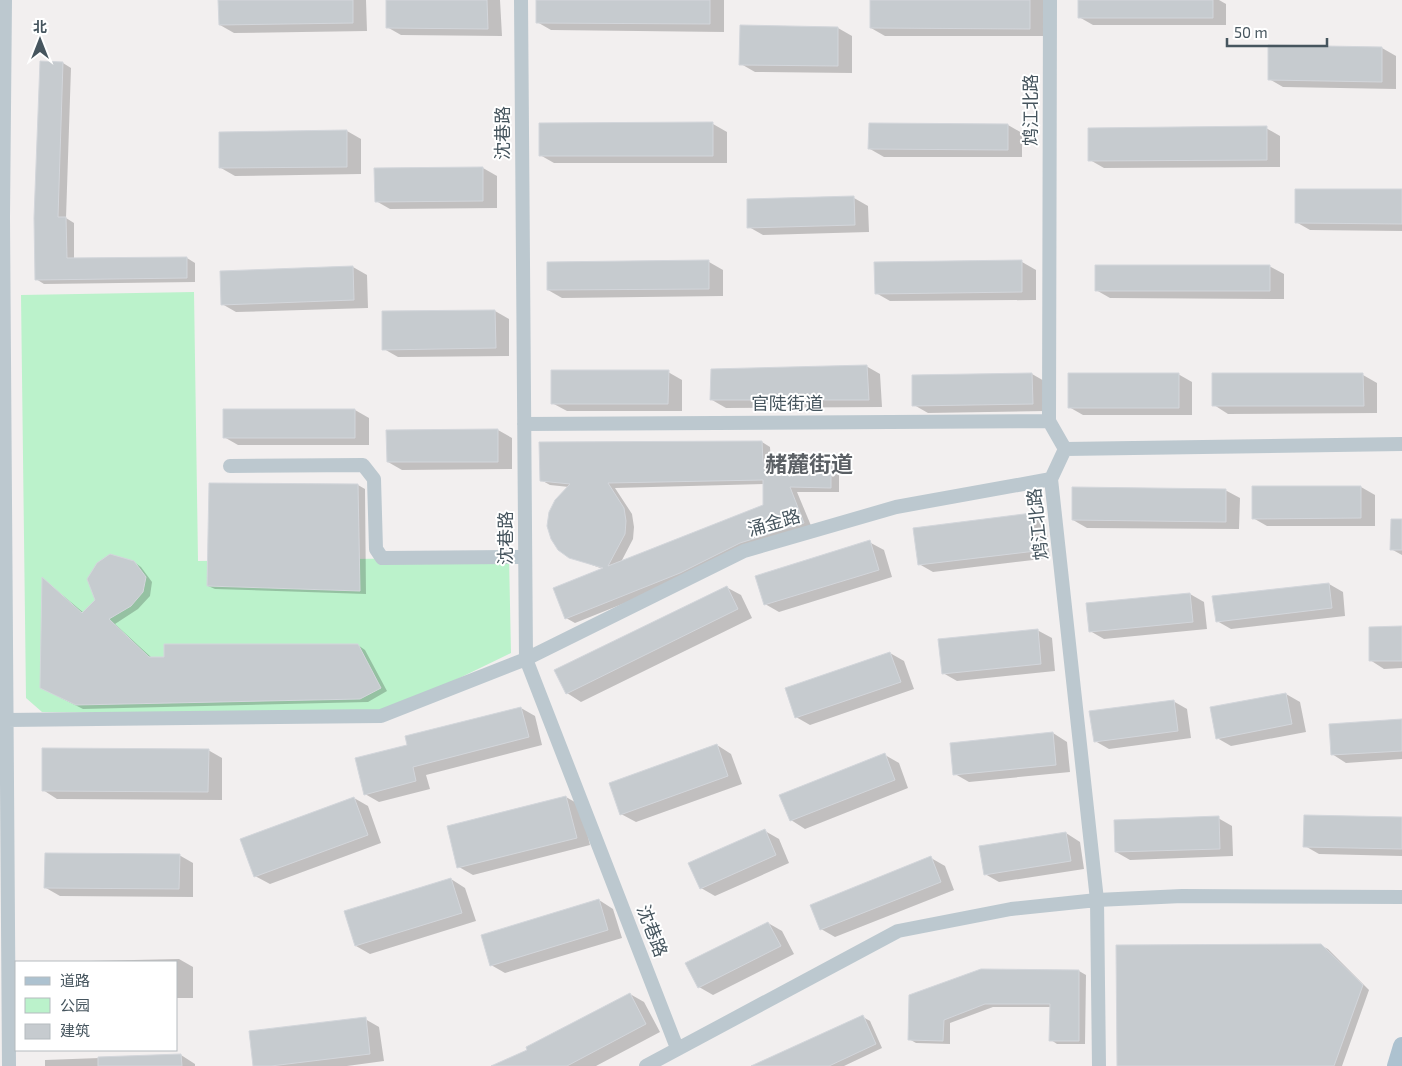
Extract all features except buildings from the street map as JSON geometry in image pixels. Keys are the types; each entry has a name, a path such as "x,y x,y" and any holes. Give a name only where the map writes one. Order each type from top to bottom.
{"main road":[{"path":"1396,1066 1402,1046"}],"street":[{"path":"5,0 3,226 9,1066"},
{"name":"沈巷路","path":"521,0 526,659 677,1048"},
{"name":"鸩江北路","path":"1049,422 1050,0"},
{"path":"1049,422 1065,449 1402,444"},
{"name":"官陡街道","path":"524,424 1049,422"},
{"name":"鸩江北路","path":"1065,449 1051,479 1097,900 1099,1066"},
{"path":"230,466 363,465 374,479 376,549 382,558 525,558"},
{"name":"涌金路","path":"7,720 381,716 526,659 744,551 896,507 1051,479"},
{"path":"646,1066 898,931 1011,909 1097,900 1182,896 1402,897"}],"green space":[{"path":"194,292 198,561 509,557 511,653 381,716 42,712 26,698 21,295"}],"district":[{"name":"赭麓街道","path":"809,464"}]}
